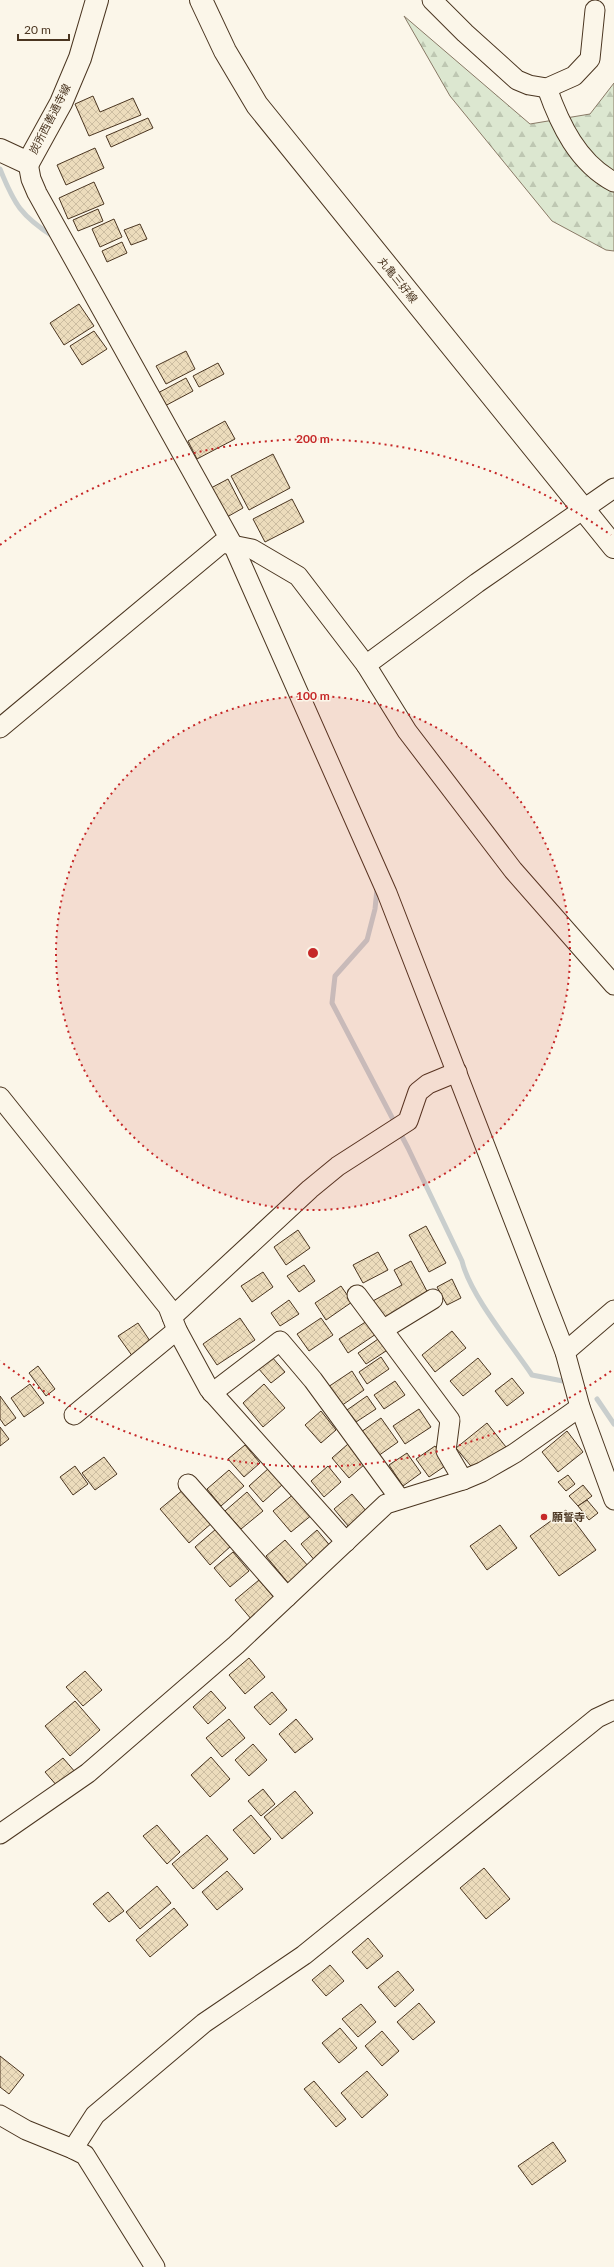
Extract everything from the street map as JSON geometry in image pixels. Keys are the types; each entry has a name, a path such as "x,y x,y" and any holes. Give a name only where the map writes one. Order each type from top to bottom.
{"main road":[{"name":"炭所西善通寺線","path":"0,150 28,163 61,103 80,58 96,0"},
{"name":"丸亀三好線","path":"201,0 225,51 257,105 517,428 585,509 614,547"}],"street":[{"path":"432,0 465,33 517,80 529,85 547,88 574,76 590,59 594,10"},
{"path":"547,88 558,119 577,151 604,177 614,182"},
{"path":"28,163 30,179 37,193 227,544 387,893 526,1255 565,1352 580,1407 614,1500"},
{"path":"366,665 477,583 614,488"},
{"path":"227,544 252,549 298,576 366,665 407,731 513,870 614,985"},
{"path":"0,728 227,544"},
{"path":"74,1415 174,1323 310,1189 338,1166 408,1121 418,1092 428,1084 457,1072"},
{"path":"3,1106 168,1307 174,1323 212,1394 346,1542"},
{"path":"357,1295 384,1329 450,1420 446,1451 463,1480"},
{"path":"384,1329 433,1299"},
{"path":"565,1352 614,1310"},
{"path":"212,1394 280,1341 313,1380 400,1499"},
{"path":"0,1834 88,1773 236,1645 386,1504 463,1480 482,1472 515,1453 580,1407"},
{"path":"188,1484 287,1597"},
{"path":"74,2149 95,2115 204,2023 304,1955 597,1718 614,1710"},
{"path":"0,2115 26,2130 74,2149 85,2155 155,2267"}],"green space":[{"path":"404,16 530,124 590,114 614,83 614,251 606,250 552,221 450,96"}],"building":[{"path":"93,96 100,112 133,98 141,115 89,136 75,104"},
{"path":"148,118 153,128 111,147 106,136"},
{"path":"95,148 104,168 66,185 57,165"},
{"path":"94,182 104,204 68,219 59,198"},
{"path":"98,209 103,221 78,231 73,220"},
{"path":"114,219 122,237 100,247 92,229"},
{"path":"140,224 147,239 131,245 124,230"},
{"path":"122,242 127,253 107,262 102,251"},
{"path":"79,304 94,326 64,345 50,323"},
{"path":"94,331 107,349 82,365 70,346"},
{"path":"186,351 195,369 166,384 156,366"},
{"path":"218,363 224,374 199,387 193,376"},
{"path":"186,378 193,391 163,407 156,394"},
{"path":"225,421 235,439 197,459 188,441"},
{"path":"273,454 290,488 249,510 231,476"},
{"path":"228,479 243,508 227,517 211,488"},
{"path":"292,499 304,522 265,542 253,519"},
{"path":"426,1226 446,1263 429,1272 409,1235"},
{"path":"298,1230 310,1248 286,1265 274,1247"},
{"path":"378,1252 388,1270 363,1283 353,1265"},
{"path":"411,1261 429,1295 381,1320 371,1302 402,1285 394,1270"},
{"path":"304,1265 315,1281 299,1292 287,1276"},
{"path":"263,1272 273,1287 252,1302 241,1286"},
{"path":"452,1279 461,1298 447,1305 437,1287"},
{"path":"341,1286 352,1302 326,1320 315,1303"},
{"path":"289,1300 299,1314 280,1326 271,1313"},
{"path":"240,1318 255,1340 217,1365 203,1344"},
{"path":"321,1318 333,1335 309,1351 297,1334"},
{"path":"367,1321 376,1334 348,1353 339,1339"},
{"path":"138,1323 152,1344 133,1357 118,1336"},
{"path":"452,1331 466,1348 435,1372 422,1355"},
{"path":"381,1337 389,1349 366,1364 358,1353"},
{"path":"271,1356 285,1372 271,1383 258,1368"},
{"path":"381,1357 389,1369 367,1384 359,1372"},
{"path":"478,1358 491,1374 463,1396 450,1381"},
{"path":"38,1366 55,1389 46,1396 29,1373"},
{"path":"352,1371 364,1390 341,1406 328,1387"},
{"path":"512,1378 524,1393 507,1406 495,1391"},
{"path":"395,1381 405,1395 384,1409 374,1395"},
{"path":"30,1384 44,1403 24,1417 11,1398"},
{"path":"264,1384 285,1408 263,1427 243,1403"},
{"path":"0,1396 16,1418 5,1426 0,1419"},
{"path":"367,1396 376,1409 356,1422 347,1410"},
{"path":"419,1409 431,1427 405,1444 393,1426"},
{"path":"321,1411 336,1430 321,1443 305,1425"},
{"path":"381,1418 398,1442 378,1456 361,1432"},
{"path":"487,1423 506,1447 475,1471 456,1448"},
{"path":"0,1427 9,1439 0,1446"},
{"path":"567,1431 583,1452 558,1472 542,1452"},
{"path":"348,1444 365,1464 349,1478 332,1458"},
{"path":"245,1445 260,1463 244,1477 228,1459"},
{"path":"435,1446 448,1464 429,1477 416,1459"},
{"path":"407,1453 421,1473 403,1486 389,1465"},
{"path":"104,1457 117,1474 95,1490 82,1473"},
{"path":"75,1466 88,1484 73,1495 60,1477"},
{"path":"328,1466 341,1482 324,1497 311,1481"},
{"path":"269,1468 283,1484 263,1502 249,1486"},
{"path":"229,1470 244,1486 221,1506 207,1489"},
{"path":"568,1475 575,1484 566,1491 558,1482"},
{"path":"583,1485 592,1496 578,1506 569,1496"},
{"path":"184,1489 213,1522 189,1543 160,1509"},
{"path":"247,1492 263,1511 241,1529 225,1511"},
{"path":"295,1493 313,1514 291,1532 273,1511"},
{"path":"352,1494 367,1512 349,1527 334,1509"},
{"path":"587,1500 598,1513 589,1520 578,1506"},
{"path":"566,1510 596,1550 559,1576 530,1536"},
{"path":"500,1525 517,1548 487,1570 470,1546"},
{"path":"216,1529 231,1546 210,1565 195,1547"},
{"path":"317,1530 332,1548 316,1562 301,1544"},
{"path":"285,1540 309,1567 289,1584 266,1556"},
{"path":"233,1552 249,1571 230,1587 214,1568"},
{"path":"259,1580 276,1600 252,1620 235,1600"},
{"path":"249,1658 265,1677 245,1694 229,1675"},
{"path":"85,1671 102,1690 83,1706 66,1687"},
{"path":"211,1691 226,1708 208,1724 193,1707"},
{"path":"272,1692 287,1710 270,1725 254,1707"},
{"path":"75,1701 100,1730 70,1756 45,1726"},
{"path":"229,1719 245,1738 222,1757 206,1738"},
{"path":"296,1719 313,1739 295,1753 279,1734"},
{"path":"253,1744 267,1760 249,1776 235,1760"},
{"path":"211,1757 230,1779 210,1797 191,1775"},
{"path":"63,1758 76,1773 58,1787 45,1772"},
{"path":"263,1789 275,1804 261,1816 248,1801"},
{"path":"295,1791 313,1813 282,1839 264,1817"},
{"path":"251,1815 271,1839 254,1854 233,1830"},
{"path":"157,1825 180,1852 167,1864 143,1836"},
{"path":"207,1835 228,1859 193,1889 172,1864"},
{"path":"484,1868 510,1899 486,1919 460,1888"},
{"path":"227,1871 243,1889 217,1910 202,1892"},
{"path":"157,1886 171,1903 140,1929 126,1912"},
{"path":"108,1892 124,1911 109,1922 93,1904"},
{"path":"174,1908 188,1925 150,1957 136,1940"},
{"path":"368,1938 383,1956 367,1969 352,1952"},
{"path":"330,1965 344,1981 326,1996 312,1980"},
{"path":"398,1971 414,1990 395,2007 378,1987"},
{"path":"419,2003 435,2022 413,2040 397,2022"},
{"path":"361,2004 376,2022 358,2037 342,2019"},
{"path":"340,2028 357,2048 339,2063 322,2043"},
{"path":"382,2031 399,2051 382,2066 365,2046"},
{"path":"0,2056 24,2075 9,2094 0,2087"},
{"path":"367,2071 388,2095 362,2118 341,2093"},
{"path":"314,2081 346,2119 336,2127 304,2089"},
{"path":"553,2142 566,2161 532,2185 518,2166"}],"waterway":[{"path":"0,169 20,208 34,222 54,237"},
{"path":"377,889 375,909 367,940 335,976 332,1003 408,1148 462,1261 473,1289 482,1304 532,1375 568,1382"},
{"path":"597,1399 614,1424"}],"place":[{"name":"願誓寺","path":"544,1517"}]}
